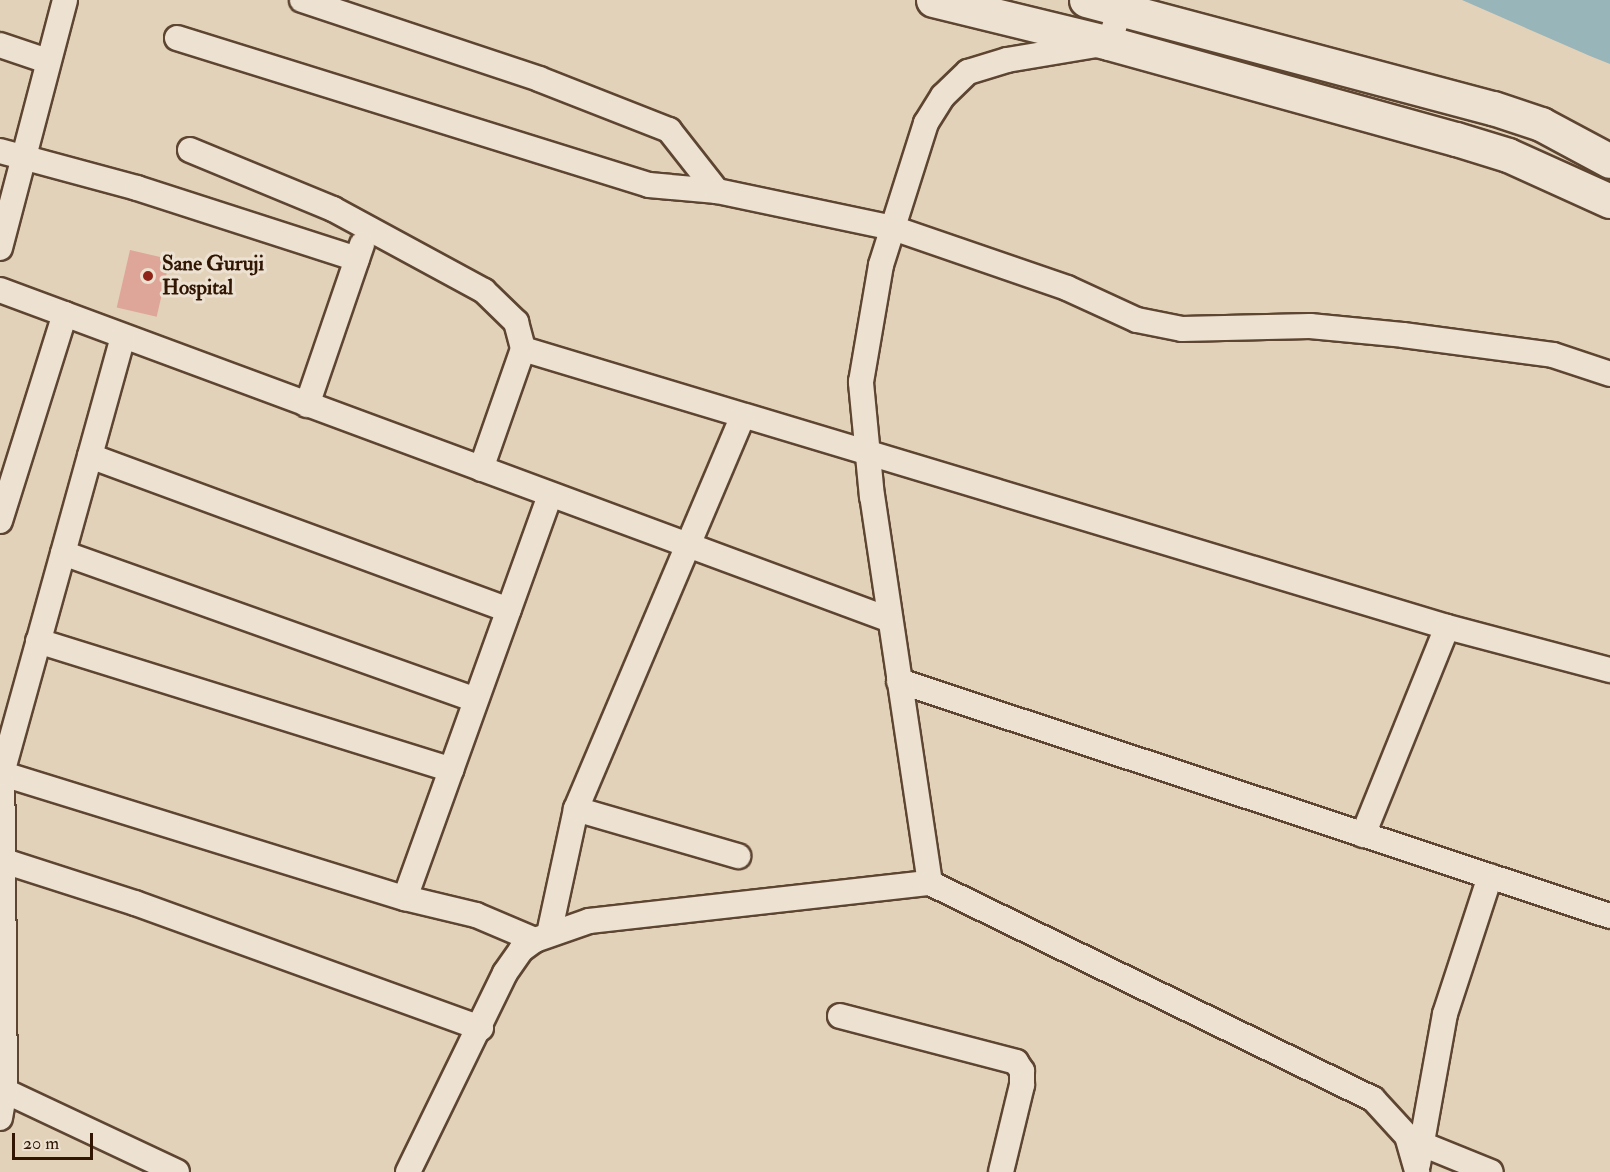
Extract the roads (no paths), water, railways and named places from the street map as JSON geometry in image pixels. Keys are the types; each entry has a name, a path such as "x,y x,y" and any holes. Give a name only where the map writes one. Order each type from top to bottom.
{"street":[{"path":"0,248 11,154 47,60 65,0"},
{"path":"303,0 539,79 669,129 717,191"},
{"path":"933,0 1109,43 1508,155 1610,201"},
{"path":"1086,0 1493,108 1541,124 1610,161"},
{"path":"1109,43 1120,9"},
{"path":"177,38 625,178 668,188 717,191 893,228 1057,285 1137,320 1182,329 1310,326 1403,335 1553,355 1610,374"},
{"path":"930,883 890,620 868,455 861,382 881,265 926,123 943,96 968,72 1007,60 1109,43"},
{"path":"0,45 47,60"},
{"path":"190,150 333,209 484,291 516,322 523,349 481,469"},
{"path":"11,154 137,188 357,259"},
{"path":"306,405 367,228"},
{"path":"0,290 890,620"},
{"path":"0,521 65,314"},
{"path":"0,1118 5,1090 1,773 123,337"},
{"path":"523,349 742,418 1447,627 1610,670"},
{"path":"542,937 576,809 686,545 742,418"},
{"path":"90,456 509,610"},
{"path":"405,898 550,495"},
{"path":"63,553 476,700"},
{"path":"1363,835 1447,627"},
{"path":"38,641 452,770"},
{"path":"899,681 1610,915"},
{"path":"1,773 405,898 476,915 542,937"},
{"path":"576,809 738,856"},
{"path":"2,860 135,903 481,1028"},
{"path":"408,1172 481,1028 505,973 521,950 542,937 589,921 930,883 1372,1099 1391,1114 1407,1136 1417,1172 1445,1014 1490,876"},
{"path":"840,1016 1016,1062 1022,1071 1022,1085 1001,1172"},
{"path":"5,1090 177,1172"},
{"path":"1422,1144 1491,1172"}],"water":[{"path":"1462,0 1610,0 1610,64 1590,56"}],"place":[{"name":"Sane Guruji Hospital","path":"148,276"}]}
